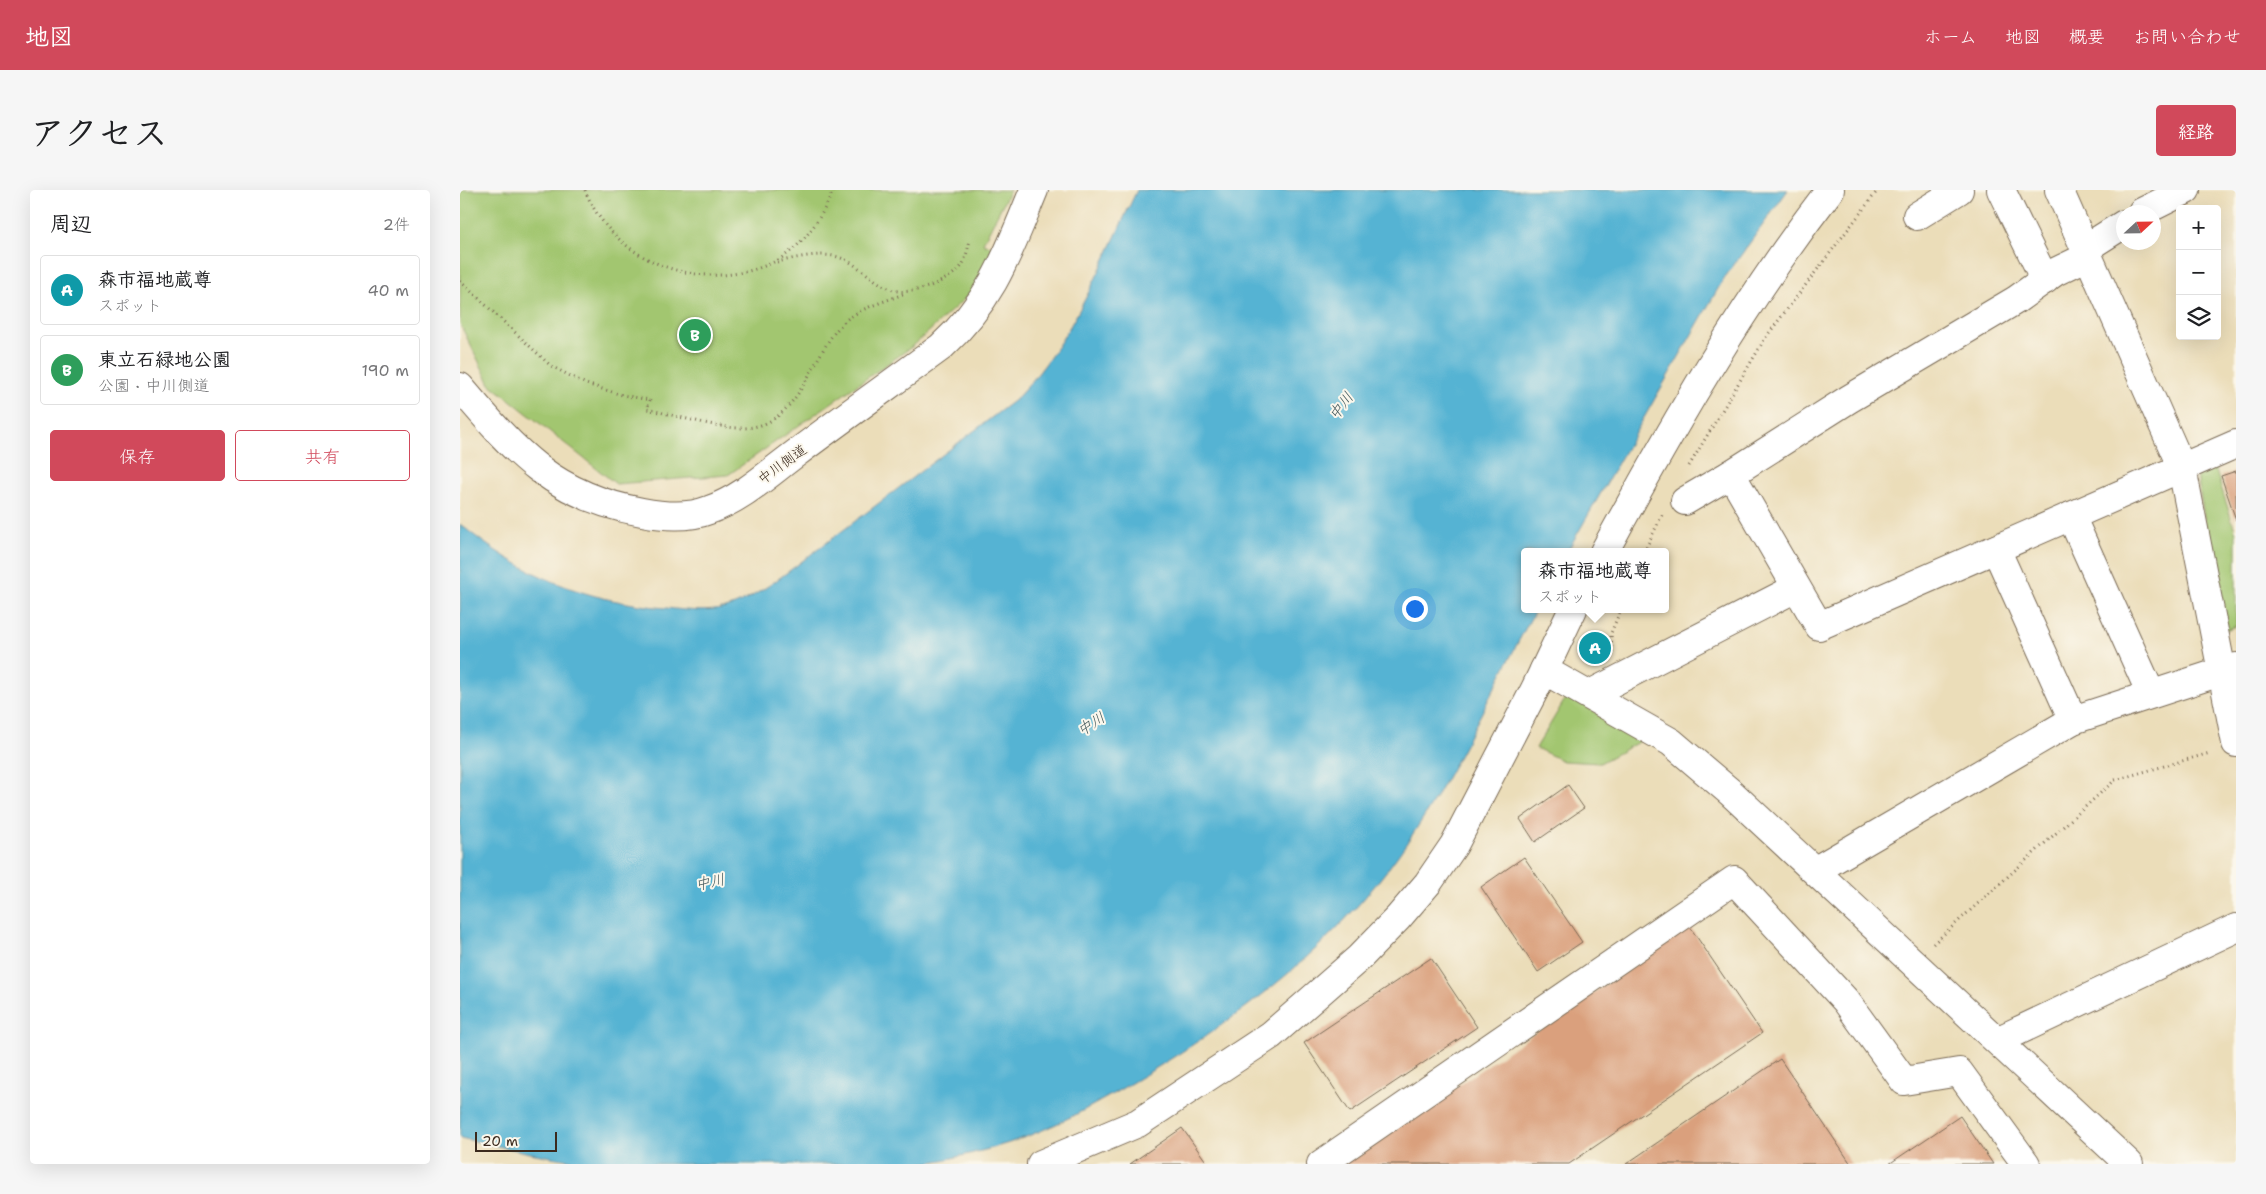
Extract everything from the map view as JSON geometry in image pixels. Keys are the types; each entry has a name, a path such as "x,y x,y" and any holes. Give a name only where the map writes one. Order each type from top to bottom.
{"street":[{"name":"中川側道","path":"460,387 501,436 541,472 560,484 591,498 622,508 656,515 687,515 708,511 746,490 941,347 957,332 974,312 998,276 1034,190"},
{"path":"1606,548 1703,376 1798,231 1830,190"},
{"path":"1917,216 1959,190"},
{"path":"2001,190 2045,280"},
{"path":"2059,190 2090,248 2182,468 2228,670 2227,747"},
{"path":"2156,205 2186,190"},
{"path":"1674,507 1731,474 1849,399 2016,300 2056,272 2080,260 2090,248 2116,230"},
{"path":"1731,474 1819,626 2236,444"},
{"path":"2071,516 2150,694"},
{"path":"1996,549 2073,720"},
{"path":"1602,688 1796,588"},
{"path":"1042,1164 1146,1117 1271,1036 1359,958 1416,897 1454,845 1571,613"},
{"path":"1544,670 1602,688 1671,742 1730,792 1816,870 2129,1164"},
{"path":"1816,870 2073,720 2228,670"},
{"path":"1321,1164 1734,880 1846,1001 1904,1081 1959,1072 2026,1164"},
{"path":"1999,1040 2236,928"}],"path":[{"path":"585,190 601,220 621,243 643,258 668,269 709,276 732,274 774,262 815,256 839,258 860,268 892,289 906,293"},
{"path":"774,262 802,240 827,207 834,190"},
{"path":"1685,474 1766,337 1878,190"},
{"path":"460,281 536,354 563,373 586,384 622,395 650,400 647,409 745,428 769,422 790,405 834,333 845,320 906,293 937,282 961,268 970,240"},
{"path":"1647,548 1674,507"},
{"path":"1602,688 1611,633 1619,613"},
{"path":"1914,961 2116,780 2227,747"}],"green space":[{"path":"460,190 1010,190 983,243 997,249 972,292 913,346 728,475 616,484 490,384 460,324"},
{"path":"2215,468 2236,533 2236,626 2223,631 2197,475"},
{"path":"1567,696 1644,739 1600,763 1563,761 1536,748"}],"water":[{"name":"中川","path":"1137,190 1788,190 1723,280 1569,548 1521,548 1521,613 1534,613 1449,775 1410,838 1361,902 1332,933 1301,962 1235,1016 1164,1063 1061,1122 1026,1137 989,1149 930,1162 911,1164 611,1164 554,1158 460,1138 460,524 507,558 532,572 582,592 636,605 688,610 718,610 737,604 750,598 788,572 1016,399 1054,352 1085,300"}],"building":[{"path":"2236,471 2236,520 2221,476"},
{"path":"1568,785 1584,808 1535,842 1520,819"},
{"path":"1524,857 1582,942 1538,972 1481,887"},
{"path":"1690,927 1762,1033 1569,1164 1343,1164"},
{"path":"1431,958 1477,1027 1350,1112 1304,1043"},
{"path":"1780,1059 1851,1164 1626,1164"},
{"path":"1960,1116 1993,1164 1889,1164"},
{"path":"1182,1128 1208,1164 1130,1164"}],"place":[{"name":"東立石緑地公園","path":"695,335"},
{"name":"森市福地蔵尊","path":"1595,648"}]}
